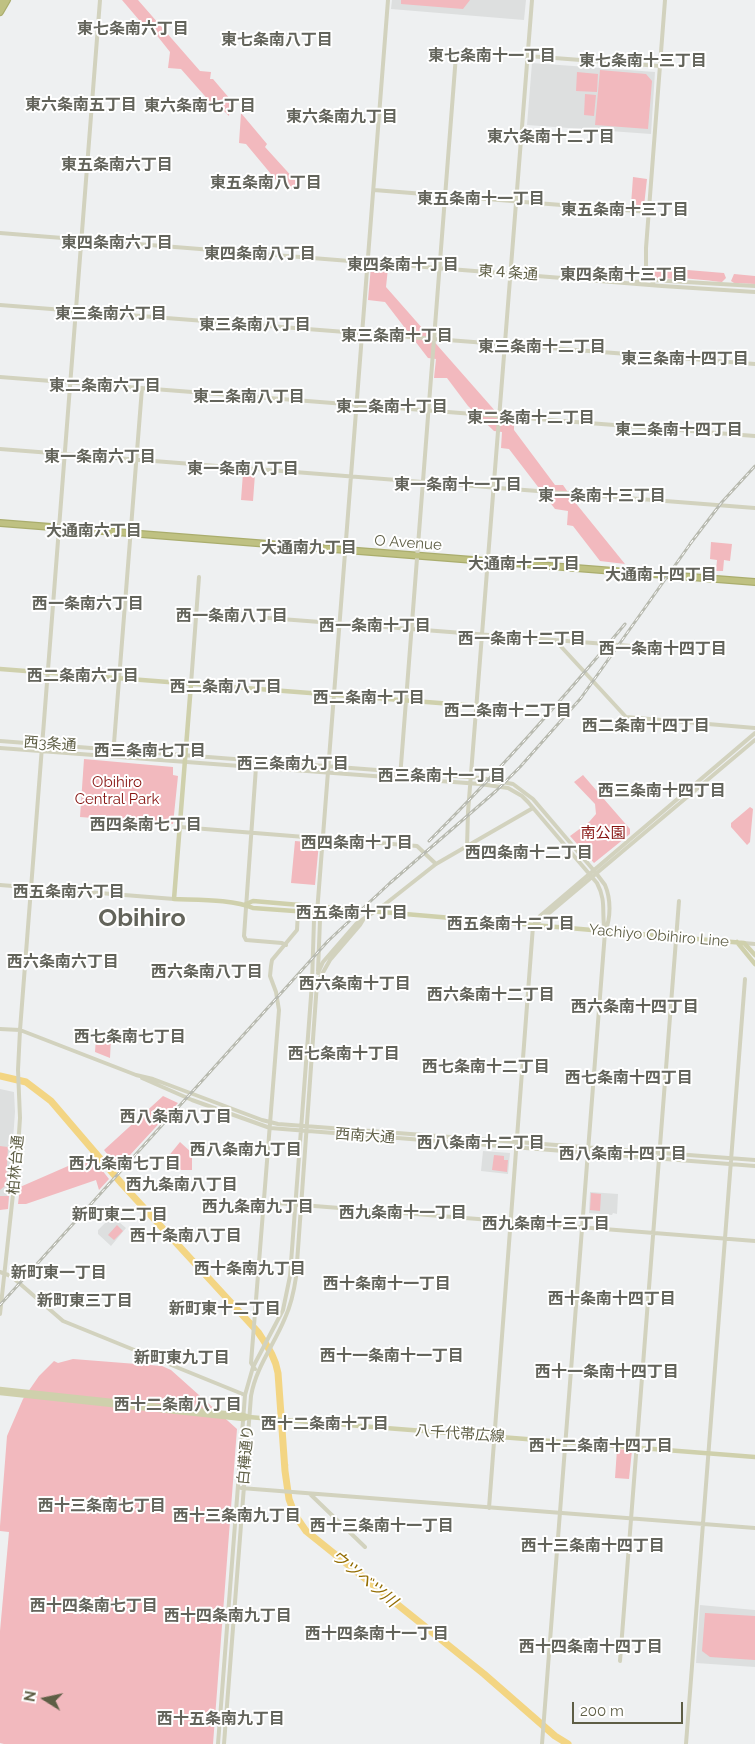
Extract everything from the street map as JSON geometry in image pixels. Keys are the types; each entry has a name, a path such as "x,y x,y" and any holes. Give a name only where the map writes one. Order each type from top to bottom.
{"highway":[{"path":"0,4 2,0"},
{"path":"0,12 8,0"},
{"name":"O Avenue","path":"0,523 755,582"}],"main road":[{"path":"0,669 478,706"},
{"path":"174,899 191,684"},
{"name":"Yachiyo Obihiro Line","path":"174,899 246,904 253,902 318,910 738,942 755,964"},
{"name":"Yachiyo Obihiro Line","path":"246,904 253,908 298,911 318,910"},
{"path":"738,942 744,943"},
{"name":"Yachiyo Obihiro Line","path":"744,943 755,955"},
{"path":"0,1389 243,1417"},
{"path":"0,1393 249,1417"},
{"name":"八千代帯広線","path":"249,1417 755,1456"}],"street":[{"name":"柏林台通","path":"0,1314 18,1148 20,1030 100,0"},
{"path":"317,983 320,920 318,910 328,767 388,0"},
{"path":"467,847 532,0"},
{"path":"654,285 646,265 666,0"},
{"path":"400,778 456,55"},
{"path":"528,56 660,66"},
{"path":"374,190 649,212"},
{"name":"東４条通","path":"0,233 755,292"},
{"name":"東４条通","path":"628,282 651,280 755,286"},
{"path":"0,305 755,364"},
{"path":"0,377 755,436"},
{"path":"113,756 142,388"},
{"path":"0,449 755,508"},
{"path":"191,684 199,577"},
{"path":"268,618 632,646"},
{"path":"555,640 626,717 755,728"},
{"path":"595,871 755,732"},
{"path":"488,1508 533,926 590,875 755,740"},
{"name":"西3条通","path":"0,741 497,780 512,784 521,789 538,804 595,871 605,886 609,896 608,923 605,932"},
{"name":"西3条通","path":"0,748 328,772 508,788 522,796 597,883 603,898 605,932"},
{"path":"256,767 244,938 246,940 286,945"},
{"name":"白樺通り","path":"318,973 327,957 356,924 436,864 533,808"},
{"path":"180,827 417,846 436,864"},
{"path":"0,885 174,899"},
{"path":"620,1661 679,901"},
{"name":"白樺通り","path":"218,1744 246,1395 253,1368 283,1310 290,1276 312,983 314,920 318,910"},
{"path":"258,1372 251,1363 279,1003 270,971 272,960 297,930 298,911"},
{"name":"白樺通り","path":"224,1744 252,1388 285,1318 293,1295 296,1277 317,983 330,960 360,926 363,920"},
{"path":"542,1744 605,932"},
{"path":"744,943 755,944"},
{"path":"686,1744 745,979"},
{"name":"西南大通","path":"0,1029 20,1030 136,1075 160,1087 270,1128 301,1132 755,1166"},
{"name":"西南大通","path":"136,1075 153,1079 270,1123 755,1160"},
{"path":"264,1202 755,1240"},
{"path":"0,1272 17,1280 63,1321 246,1395"},
{"path":"238,1488 755,1528"},
{"path":"310,1494 365,1547"}],"shaded area":[{"path":"392,0 526,0 524,20 391,9"},
{"path":"532,63 655,72 651,134 527,125"},
{"path":"0,1089 14,1092 15,1112 9,1196 0,1196"},
{"path":"483,1151 510,1153 508,1174 481,1171"},
{"path":"590,1192 618,1194 617,1214 589,1213"},
{"path":"112,1216 126,1228 111,1246 98,1234 98,1230"},
{"path":"700,1605 755,1610 755,1667 696,1663"}],"green space":[{"path":"122,0 138,0 200,71 211,72 210,79 213,79 230,99 229,116 216,103 211,103 181,69 168,68 170,52 151,28 145,27"},
{"path":"401,0 470,0 463,9 401,4"},
{"path":"600,70 646,74 652,81 648,129 595,125"},
{"path":"577,72 598,74 597,92 576,91"},
{"path":"585,94 596,95 594,116 584,115"},
{"path":"241,113 267,144 265,147 298,181 298,185 292,189 282,180 276,180 246,144 239,143"},
{"path":"633,177 647,179 644,206 631,205"},
{"path":"371,266 388,268 386,287 504,421 514,422 514,430 555,485 563,485 625,564 600,561 573,526 567,525 568,511 555,509 509,449 501,448 502,432 494,431 468,406 447,378 434,378 436,359 428,358 385,302 368,300"},
{"path":"651,267 724,273 726,278 722,282 653,278 649,269"},
{"path":"734,274 755,276 755,284 734,283 731,281"},
{"path":"243,473 255,474 253,501 241,500"},
{"path":"711,542 732,544 730,561 724,560 723,571 716,571 717,560 710,559"},
{"name":"Obihiro Central Park","path":"84,759 173,767 173,775 178,776 173,824 80,817"},
{"name":"南公園","path":"583,775 630,829 630,834 594,863 570,836 589,822 596,814 595,804 574,782"},
{"path":"750,807 753,809 750,842 747,845 731,827 731,823"},
{"path":"295,841 319,843 315,885 291,883"},
{"path":"96,1037 111,1038 110,1058 95,1052"},
{"path":"163,1096 178,1103 118,1168 104,1150"},
{"path":"180,1142 192,1153 192,1170 181,1170 167,1158"},
{"path":"0,1146 8,1147 6,1185 0,1190"},
{"path":"494,1155 504,1156 504,1160 508,1160 507,1172 492,1170"},
{"path":"91,1156 109,1179 99,1190 96,1180 26,1204 18,1204 20,1187"},
{"path":"591,1193 601,1194 600,1211 590,1210"},
{"path":"0,1196 9,1196 8,1209 0,1210"},
{"path":"117,1225 123,1231 114,1240 108,1235"},
{"path":"73,1359 162,1366 171,1370 237,1429 213,1744 0,1743 0,1631 9,1532 0,1531 0,1526 7,1436 23,1399 39,1376 54,1361 58,1363"},
{"path":"617,1449 632,1450 629,1479 615,1478"},
{"path":"705,1613 755,1616 755,1660 710,1657 702,1651"}],"waterway":[{"name":"ウツベツ川","path":"0,1076 26,1082 51,1101 122,1184 258,1332 277,1367 289,1499 295,1515 306,1531 484,1674 555,1736 568,1744"}],"railway":[{"path":"690,544 722,502 755,466"},
{"path":"0,1305 328,941 390,883 496,791 520,767 581,698 693,540"},
{"path":"429,841 530,735 625,624"}],"district":[{"name":"東七条南六丁目","path":"133,29"},
{"name":"東七条南八丁目","path":"277,40"},
{"name":"東七条南十一丁目","path":"492,56"},
{"name":"東七条南十三丁目","path":"643,61"},
{"name":"東六条南五丁目","path":"81,105"},
{"name":"東六条南七丁目","path":"200,106"},
{"name":"東六条南九丁目","path":"342,117"},
{"name":"東六条南十二丁目","path":"551,137"},
{"name":"東五条南六丁目","path":"117,165"},
{"name":"東五条南八丁目","path":"266,183"},
{"name":"東五条南十一丁目","path":"481,199"},
{"name":"東五条南十三丁目","path":"625,210"},
{"name":"東四条南六丁目","path":"117,243"},
{"name":"東四条南八丁目","path":"260,254"},
{"name":"東四条南十丁目","path":"403,265"},
{"name":"東四条南十三丁目","path":"624,275"},
{"name":"東三条南六丁目","path":"111,314"},
{"name":"東三条南八丁目","path":"255,325"},
{"name":"東三条南十丁目","path":"397,336"},
{"name":"東三条南十二丁目","path":"542,347"},
{"name":"東三条南十四丁目","path":"685,359"},
{"name":"東二条南六丁目","path":"105,386"},
{"name":"東二条南八丁目","path":"249,397"},
{"name":"東二条南十丁目","path":"392,407"},
{"name":"東二条南十二丁目","path":"531,418"},
{"name":"東二条南十四丁目","path":"679,430"},
{"name":"東一条南六丁目","path":"100,457"},
{"name":"東一条南八丁目","path":"243,469"},
{"name":"東一条南十一丁目","path":"458,485"},
{"name":"東一条南十三丁目","path":"602,496"},
{"name":"大通南六丁目","path":"94,531"},
{"name":"大通南九丁目","path":"309,548"},
{"name":"大通南十二丁目","path":"524,564"},
{"name":"大通南十四丁目","path":"661,575"},
{"name":"西一条南六丁目","path":"88,604"},
{"name":"西一条南八丁目","path":"232,616"},
{"name":"西一条南十丁目","path":"375,626"},
{"name":"西一条南十二丁目","path":"522,639"},
{"name":"西一条南十四丁目","path":"663,649"},
{"name":"西二条南六丁目","path":"83,676"},
{"name":"西二条南八丁目","path":"226,687"},
{"name":"西二条南十丁目","path":"369,698"},
{"name":"西二条南十二丁目","path":"508,711"},
{"name":"西二条南十四丁目","path":"646,726"},
{"name":"西三条南七丁目","path":"150,751"},
{"name":"西三条南九丁目","path":"293,764"},
{"name":"西三条南十一丁目","path":"442,776"},
{"name":"西三条南十四丁目","path":"662,791"},
{"name":"西四条南七丁目","path":"146,825"},
{"name":"西四条南十丁目","path":"357,843"},
{"name":"西四条南十二丁目","path":"529,853"},
{"name":"西五条南六丁目","path":"69,892"},
{"name":"西五条南十丁目","path":"352,913"},
{"name":"Obihiro","path":"142,918"},
{"name":"西五条南十二丁目","path":"511,924"},
{"name":"西六条南六丁目","path":"63,962"},
{"name":"西六条南八丁目","path":"207,972"},
{"name":"西六条南十丁目","path":"355,984"},
{"name":"西六条南十二丁目","path":"491,995"},
{"name":"西六条南十四丁目","path":"635,1007"},
{"name":"西七条南七丁目","path":"130,1037"},
{"name":"西七条南十丁目","path":"344,1054"},
{"name":"西七条南十二丁目","path":"486,1067"},
{"name":"西七条南十四丁目","path":"629,1078"},
{"name":"西八条南八丁目","path":"176,1117"},
{"name":"西八条南十二丁目","path":"481,1143"},
{"name":"西八条南九丁目","path":"246,1150"},
{"name":"西八条南十四丁目","path":"623,1154"},
{"name":"西九条南七丁目","path":"125,1164"},
{"name":"西九条南八丁目","path":"182,1185"},
{"name":"西九条南九丁目","path":"258,1207"},
{"name":"西九条南十一丁目","path":"403,1213"},
{"name":"新町東二丁目","path":"120,1215"},
{"name":"西九条南十三丁目","path":"546,1224"},
{"name":"西十条南八丁目","path":"186,1236"},
{"name":"西十条南九丁目","path":"250,1269"},
{"name":"新町東一丁目","path":"59,1273"},
{"name":"西十条南十一丁目","path":"387,1284"},
{"name":"西十条南十四丁目","path":"612,1299"},
{"name":"新町東三丁目","path":"85,1301"},
{"name":"新町東十二丁目","path":"225,1309"},
{"name":"西十一条南十一丁目","path":"392,1356"},
{"name":"新町東九丁目","path":"182,1358"},
{"name":"西十一条南十四丁目","path":"607,1372"},
{"name":"西十二条南八丁目","path":"178,1405"},
{"name":"西十二条南十丁目","path":"325,1424"},
{"name":"西十二条南十四丁目","path":"601,1446"},
{"name":"西十三条南七丁目","path":"102,1506"},
{"name":"西十三条南九丁目","path":"237,1516"},
{"name":"西十三条南十一丁目","path":"382,1526"},
{"name":"西十三条南十四丁目","path":"593,1546"},
{"name":"西十四条南七丁目","path":"94,1606"},
{"name":"西十四条南九丁目","path":"228,1616"},
{"name":"西十四条南十一丁目","path":"377,1634"},
{"name":"西十四条南十四丁目","path":"591,1647"},
{"name":"西十五条南九丁目","path":"221,1719"}]}
